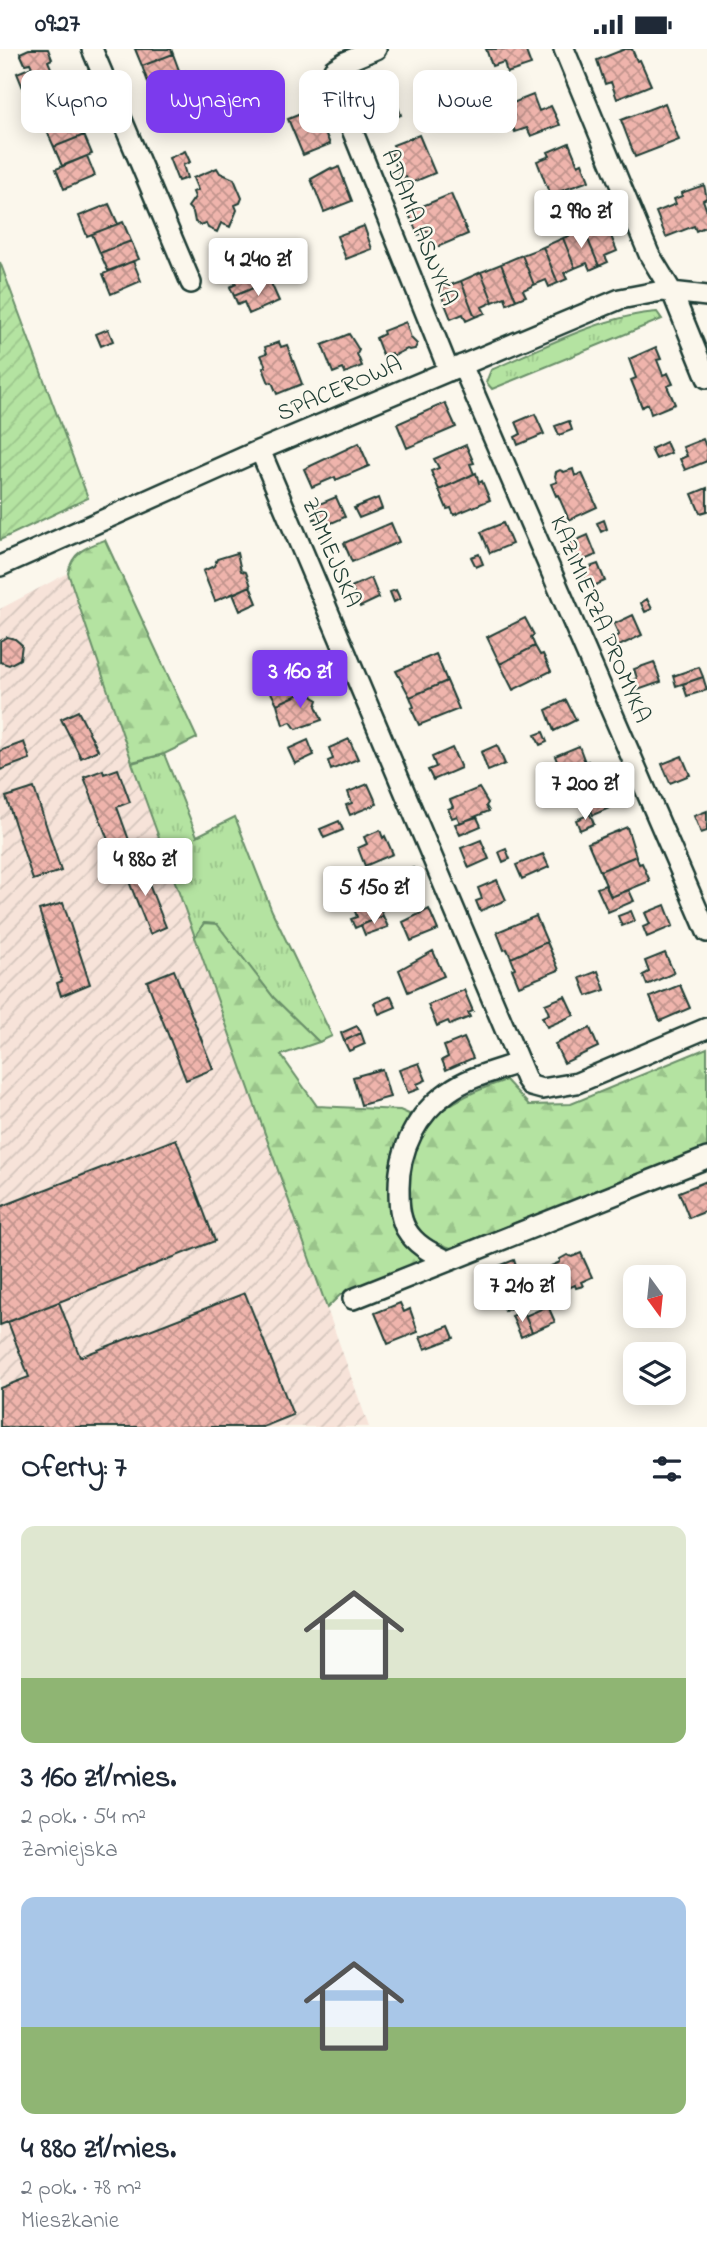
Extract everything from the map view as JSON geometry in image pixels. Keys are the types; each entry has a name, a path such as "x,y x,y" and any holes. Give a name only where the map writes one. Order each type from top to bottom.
{"street":[{"path":"92,49 191,283"},
{"name":"ADAMA ASNYKA","path":"376,49 334,69 331,80 456,368"},
{"path":"565,49 649,254 672,292 707,378"},
{"name":"SPACEROWA","path":"0,566 260,450 620,299 649,292 707,296"},
{"name":"KAZIMIERZA PROMYKA","path":"456,368 707,932"},
{"name":"ZAMIEJSKA","path":"260,450 518,1063 531,1086 542,1089 559,1088 577,1083 707,1028"},
{"path":"448,1261 427,1251 415,1241 400,1214 398,1174 405,1146 427,1110 450,1090 518,1063"},
{"path":"353,1299 707,1159"}],"shaded area":[{"path":"68,573 369,1427 0,1427 0,609"}],"green space":[{"path":"0,262 88,498 0,540"},
{"path":"657,312 662,319 492,389 486,382 491,370 572,334 615,320"},
{"path":"105,540 197,738 164,754 132,762 68,573 76,555"},
{"path":"164,754 197,836 235,817 272,911 332,1036 319,1042 274,998 217,925 204,923 195,937 132,763"},
{"path":"204,923 217,924 274,998 319,1042 281,1055 317,1106 400,1110 409,1114 409,1124 391,1159 390,1193 426,1260 340,1295 327,1308 195,937"},
{"path":"707,1048 707,1148 451,1248 428,1239 417,1225 408,1196 408,1179 415,1147 431,1121 456,1101 506,1080 529,1105 571,1104"}],"building":[{"path":"29,49 48,49 52,59 48,61 52,70 24,70 32,67 30,63 25,64 20,53"},
{"path":"135,49 171,49 173,54 142,66"},
{"path":"486,49 525,49 531,65 516,70 506,70 504,62 492,66"},
{"path":"632,49 637,61 640,60 651,85 617,99 611,82 605,84 597,60"},
{"path":"173,54 179,70 146,70 146,77 142,66"},
{"path":"533,95 539,111 551,106 560,125 531,136 527,128 517,131 517,101"},
{"path":"665,103 679,140 635,157 621,120"},
{"path":"299,115 299,133 325,133 330,144 303,155 288,119"},
{"path":"48,133 83,133 84,135 54,147"},
{"path":"84,135 92,154 62,166 54,147"},
{"path":"419,135 435,173 409,184 406,177 401,179 391,153 396,151 393,145"},
{"path":"569,143 578,165 582,163 589,181 550,195 537,161 550,156 548,152"},
{"path":"185,151 190,162 183,165 187,178 178,181 169,158"},
{"path":"87,156 95,176 64,189 56,169"},
{"path":"339,167 352,201 324,212 311,179 331,168 332,170"},
{"path":"217,168 220,173 234,179 242,198 240,203 235,205 237,210 230,227 221,223 217,232 208,228 206,223 201,225 195,222 193,212 188,207 195,197 193,192 198,190 193,178"},
{"path":"704,185 707,226 696,231 694,226 666,237 656,212 676,204 674,199 682,196 681,193"},
{"path":"451,194 468,234 435,248 428,231 418,235 408,212"},
{"path":"109,204 118,224 87,236 79,216"},
{"path":"605,221 617,251 605,256 608,262 599,266 584,230"},
{"path":"123,222 131,241 100,253 92,234"},
{"path":"364,226 372,249 346,259 337,236"},
{"path":"584,230 599,266 590,270 587,263 575,268 563,238"},
{"path":"563,238 575,268 564,273 567,279 558,283 543,247"},
{"path":"131,241 139,259 108,271 100,253"},
{"path":"543,247 558,283 549,287 546,280 534,285 522,255"},
{"path":"522,255 534,285 523,290 526,296 516,300 501,264"},
{"path":"261,260 270,281 234,296 230,287 236,284 231,273"},
{"path":"133,261 141,281 111,294 103,274"},
{"path":"501,264 516,300 507,304 505,297 493,302 481,272"},
{"path":"481,272 493,302 482,307 485,313 475,317 461,281"},
{"path":"270,281 279,301 249,314 244,302 238,305 234,296"},
{"path":"461,281 475,317 466,321 463,314 451,319 439,289"},
{"path":"406,322 411,338 417,344 415,349 407,349 393,356 392,353 383,356 376,338 384,334 383,331"},
{"path":"108,329 113,341 101,346 96,334"},
{"path":"349,334 359,350 357,354 362,366 345,373 343,369 333,373 322,345"},
{"path":"279,342 281,347 287,345 302,384 277,394 272,382 269,383 261,355 267,353 265,347"},
{"path":"656,347 661,359 657,360 663,375 668,373 673,384 667,386 675,404 651,414 648,404 642,407 631,380 636,378 629,359"},
{"path":"445,403 456,427 407,448 397,424"},
{"path":"535,414 544,434 518,445 515,437 521,434 516,422"},
{"path":"569,421 572,430 559,435 555,426"},
{"path":"703,439 707,449 707,461 685,470 680,459 687,456 683,447"},
{"path":"666,442 671,453 656,459 651,449"},
{"path":"359,443 369,466 312,487 304,469"},
{"path":"466,445 474,463 470,464 474,474 439,490 431,471 439,468 434,459"},
{"path":"573,469 575,476 582,473 597,507 569,520 551,484 557,482 556,472"},
{"path":"476,473 490,500 454,515 451,508 447,509 439,490"},
{"path":"707,488 707,511 700,513 692,494"},
{"path":"336,497 345,517 318,529 314,519 321,516 317,505"},
{"path":"378,498 382,509 359,518 354,508"},
{"path":"604,520 607,529 601,532 597,523"},
{"path":"391,523 399,542 352,562 344,543"},
{"path":"503,523 512,544 490,553 481,532"},
{"path":"588,535 596,555 577,563 568,544"},
{"path":"237,553 241,571 246,572 251,586 215,601 203,571 214,566 217,559"},
{"path":"479,554 483,564 476,567 471,557"},
{"path":"598,564 605,581 589,588 581,570"},
{"path":"371,578 379,598 360,607 351,587"},
{"path":"250,586 257,603 240,611 233,594"},
{"path":"396,590 400,599 394,602 390,592"},
{"path":"647,599 652,609 645,612 641,603"},
{"path":"633,615 642,635 617,647 613,638 619,635 614,624"},
{"path":"525,618 534,635 531,637 535,646 500,664 487,637"},
{"path":"7,637 22,645 20,659 9,665 0,662 0,641"},
{"path":"535,646 540,655 543,654 551,671 513,690 500,664"},
{"path":"436,654 447,681 410,697 396,671"},
{"path":"297,660 303,674 309,677 306,682 309,690 277,704 266,683 274,679 271,674 273,671"},
{"path":"654,662 661,682 635,691 631,681 637,678 634,669"},
{"path":"699,667 703,677 676,686 673,676"},
{"path":"703,677 707,690 687,696 683,684"},
{"path":"447,681 459,709 419,725 411,708 414,707 410,697"},
{"path":"309,690 318,700 316,706 322,720 296,729 291,722 283,725 277,704"},
{"path":"566,700 576,720 554,731 546,710"},
{"path":"78,711 98,750 81,758 61,719"},
{"path":"543,732 547,742 540,745 535,735"},
{"path":"349,739 358,759 331,770 328,761 333,759 329,748"},
{"path":"308,740 314,755 295,764 288,749"},
{"path":"24,742 30,759 0,770 0,751"},
{"path":"497,745 505,764 488,771 481,752"},
{"path":"579,746 585,762 588,761 592,770 565,781 562,773 558,774 555,756"},
{"path":"452,748 461,768 433,780 428,770 436,767 432,757"},
{"path":"682,756 690,775 670,783 662,764"},
{"path":"118,769 130,802 117,807 134,854 116,861 84,777 103,770 104,774"},
{"path":"613,783 621,803 593,815 585,795"},
{"path":"368,784 377,804 350,815 346,805 352,803 348,792"},
{"path":"34,788 61,871 33,880 6,797"},
{"path":"479,788 488,803 486,806 489,811 460,823 457,816 452,818 448,809 453,807 450,800"},
{"path":"707,811 707,831 701,833 694,816"},
{"path":"590,814 594,824 580,830 576,820"},
{"path":"477,817 481,826 460,835 455,824"},
{"path":"339,821 343,830 324,838 320,829"},
{"path":"627,827 636,856 600,871 588,843"},
{"path":"380,830 393,854 365,866 358,848 367,844 364,837"},
{"path":"481,840 489,859 469,868 461,848"},
{"path":"506,849 510,859 503,862 499,852"},
{"path":"543,854 549,867 522,879 516,865"},
{"path":"636,856 650,881 611,897 600,871"},
{"path":"140,862 166,927 150,934 124,869"},
{"path":"413,868 421,888 395,899 390,897 384,881"},
{"path":"497,880 506,900 480,911 476,901 482,899 478,888"},
{"path":"605,885 611,897 629,890 634,901 608,912 597,888"},
{"path":"375,896 383,916 355,928 351,919 357,917 353,906"},
{"path":"63,903 90,984 61,996 57,983 62,981 39,910"},
{"path":"665,905 673,926 647,937 643,927 650,924 645,913"},
{"path":"429,909 438,930 411,941 403,922"},
{"path":"631,911 635,921 622,926 618,916"},
{"path":"383,916 388,927 365,935 361,925"},
{"path":"536,916 547,942 511,958 507,949 504,950 497,932"},
{"path":"547,942 559,970 519,986 511,958"},
{"path":"433,951 444,976 408,992 399,970"},
{"path":"665,953 674,973 647,985 643,975 649,972 645,961"},
{"path":"174,970 213,1069 186,1080 147,981"},
{"path":"598,971 605,990 587,996 580,978"},
{"path":"680,985 690,1008 660,1021 650,997"},
{"path":"464,990 473,1011 468,1013 470,1017 450,1025 448,1021 437,1026 428,1005"},
{"path":"391,996 396,1007 379,1014 374,1003"},
{"path":"565,996 574,1015 547,1027 542,1017 549,1014 545,1004"},
{"path":"357,1026 361,1033 344,1041 341,1033"},
{"path":"590,1028 598,1047 564,1063 555,1044"},
{"path":"361,1033 365,1044 349,1051 344,1041"},
{"path":"464,1038 473,1058 446,1070 442,1060 448,1057 444,1046"},
{"path":"419,1063 426,1080 417,1084 419,1089 408,1093 399,1070"},
{"path":"382,1069 390,1097 361,1105 353,1077"},
{"path":"176,1139 215,1241 0,1325 0,1207"},
{"path":"707,1181 707,1211 689,1218 679,1192"},
{"path":"581,1253 592,1277 581,1282 583,1286 576,1288 575,1285 562,1291 559,1284 554,1286 548,1273 553,1271 551,1266 567,1255 572,1257"},
{"path":"514,1260 518,1272 523,1271 526,1278 521,1280 523,1286 501,1295 491,1269"},
{"path":"523,1286 528,1292 504,1301 502,1295"},
{"path":"245,1293 293,1415 263,1427 0,1427 0,1388 29,1377 8,1322 59,1302 80,1357"},
{"path":"522,1294 525,1302 505,1311 501,1303"},
{"path":"400,1303 404,1312 410,1309 418,1332 388,1344 375,1313"},
{"path":"548,1306 555,1322 532,1332 525,1316"},
{"path":"523,1311 532,1332 521,1337 512,1316"},
{"path":"449,1326 454,1338 425,1349 420,1337"}]}
